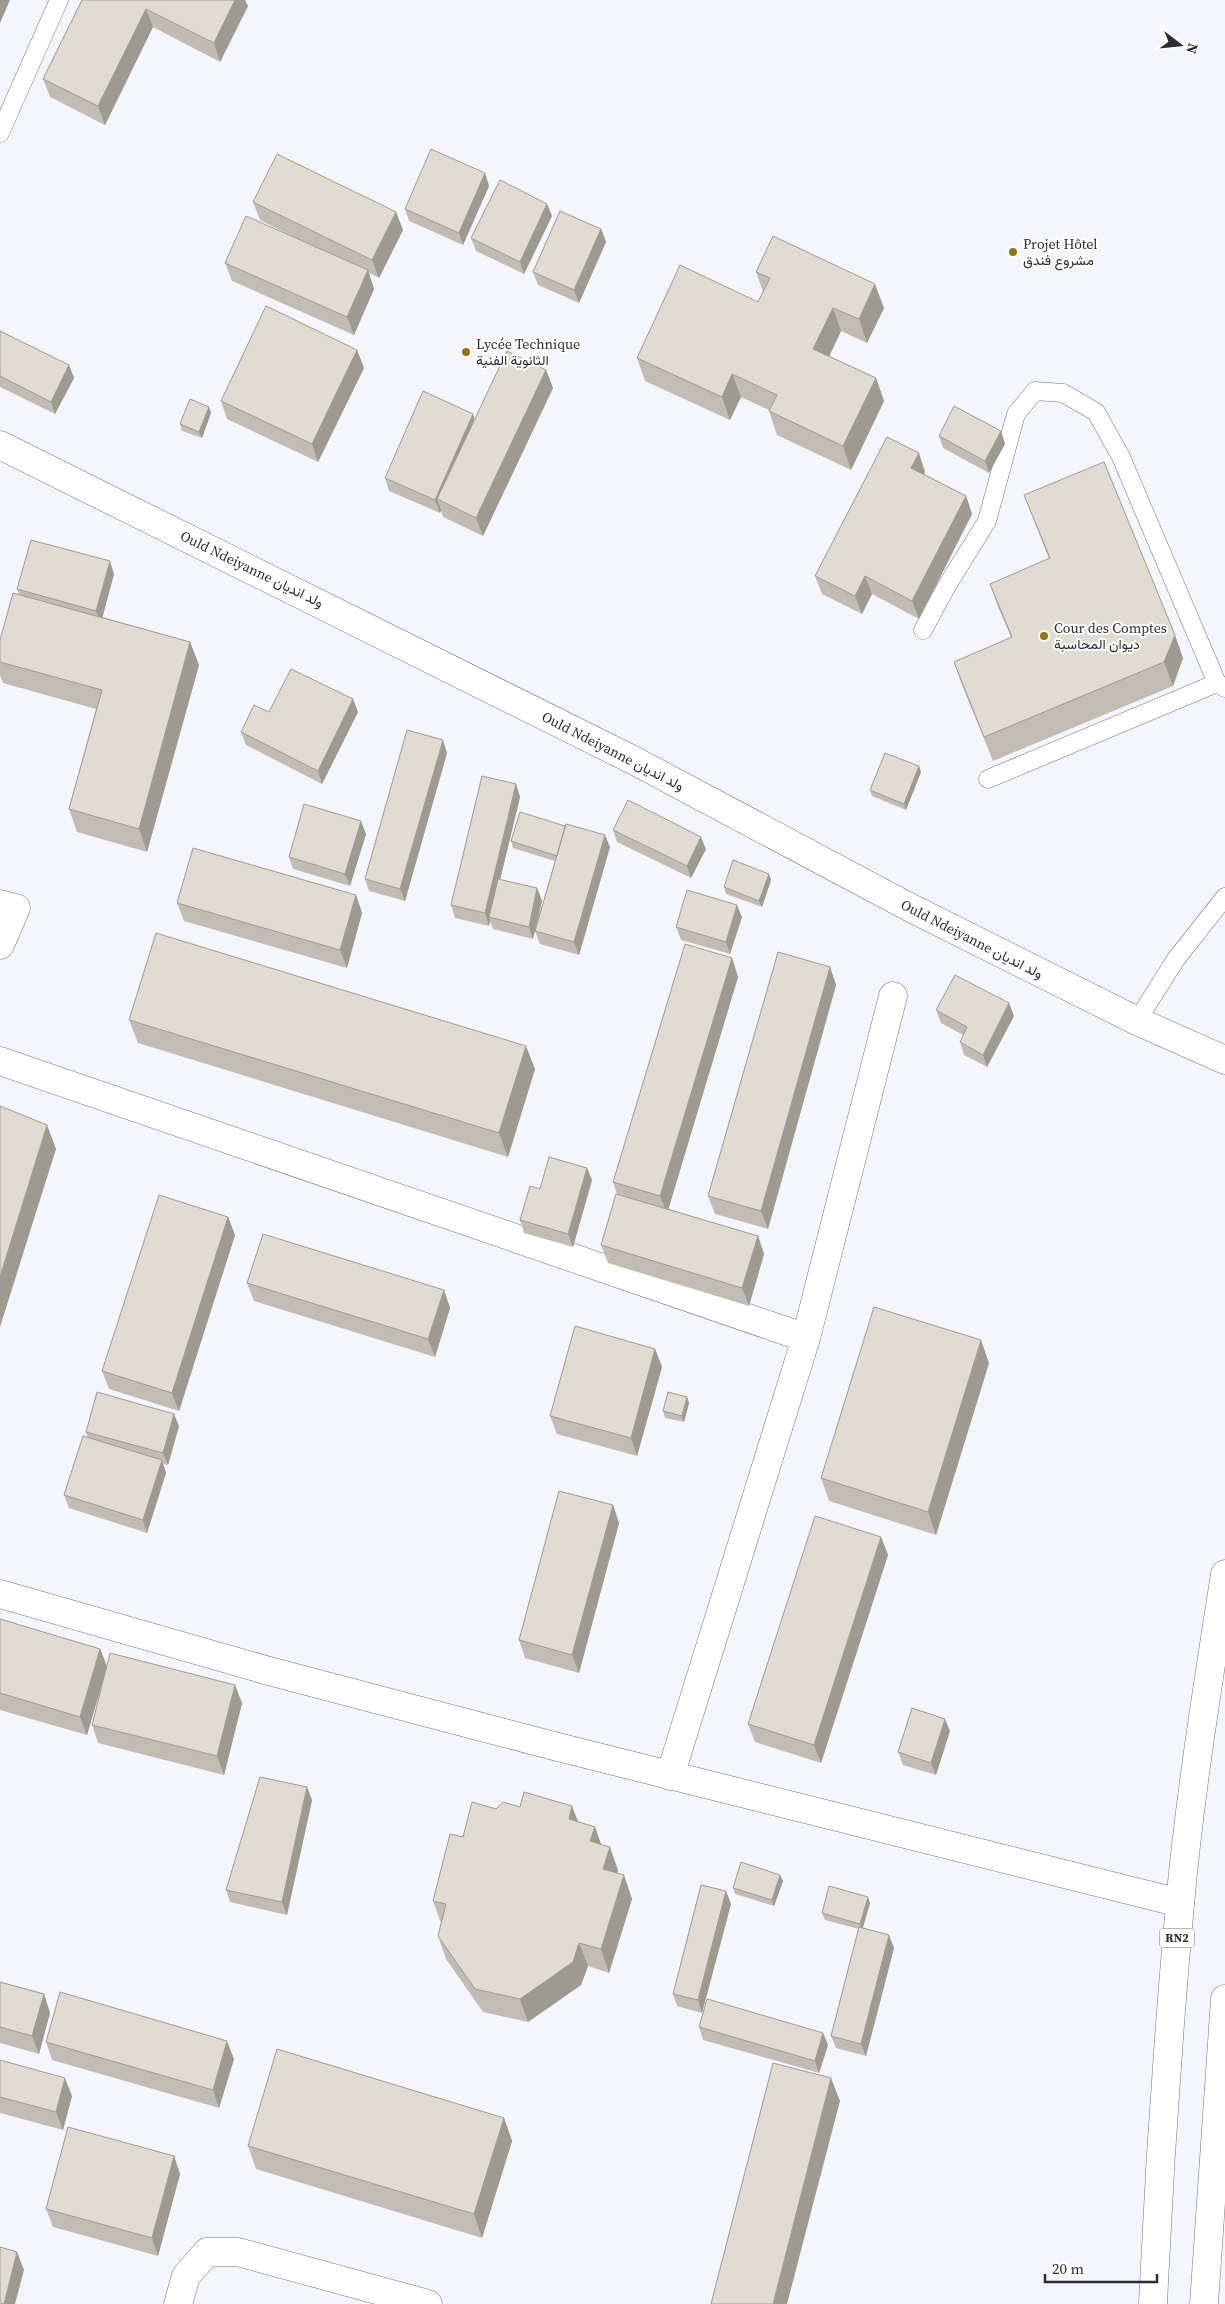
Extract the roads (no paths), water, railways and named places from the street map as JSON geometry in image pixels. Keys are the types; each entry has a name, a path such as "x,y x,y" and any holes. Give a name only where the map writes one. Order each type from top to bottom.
{"main road":[{"name":"Ould Ndeiyanne ولد انديان","path":"0,445 624,756 909,907 1137,1021 1225,1060"},
{"path":"0,904 16,908 0,945"},
{"path":"670,1776 806,1338 893,996"},
{"path":"0,1061 806,1338"},
{"name":"RN2","path":"1154,2304 1159,2167 1180,1903 1203,1711 1225,1574"},
{"path":"0,1594 270,1671 670,1776 1180,1903"},
{"path":"1204,2304 1223,2064 1225,1999"},
{"path":"178,2304 186,2276 207,2252 238,2252 428,2304"}],"lane":[{"path":"0,133 59,0"},
{"path":"923,630 948,584 987,521 1016,414 1035,391 1063,393 1096,412 1121,457 1221,686 988,778"},
{"path":"1137,1021 1176,959 1225,897"}],"place":[{"name":"Projet Hôtel مشروع فندق","path":"1013,252"},
{"name":"Lycée Technique الثانوية الفنية","path":"466,352"},
{"name":"Cour des Comptes ديوان المحاسبة","path":"1044,636"}]}
